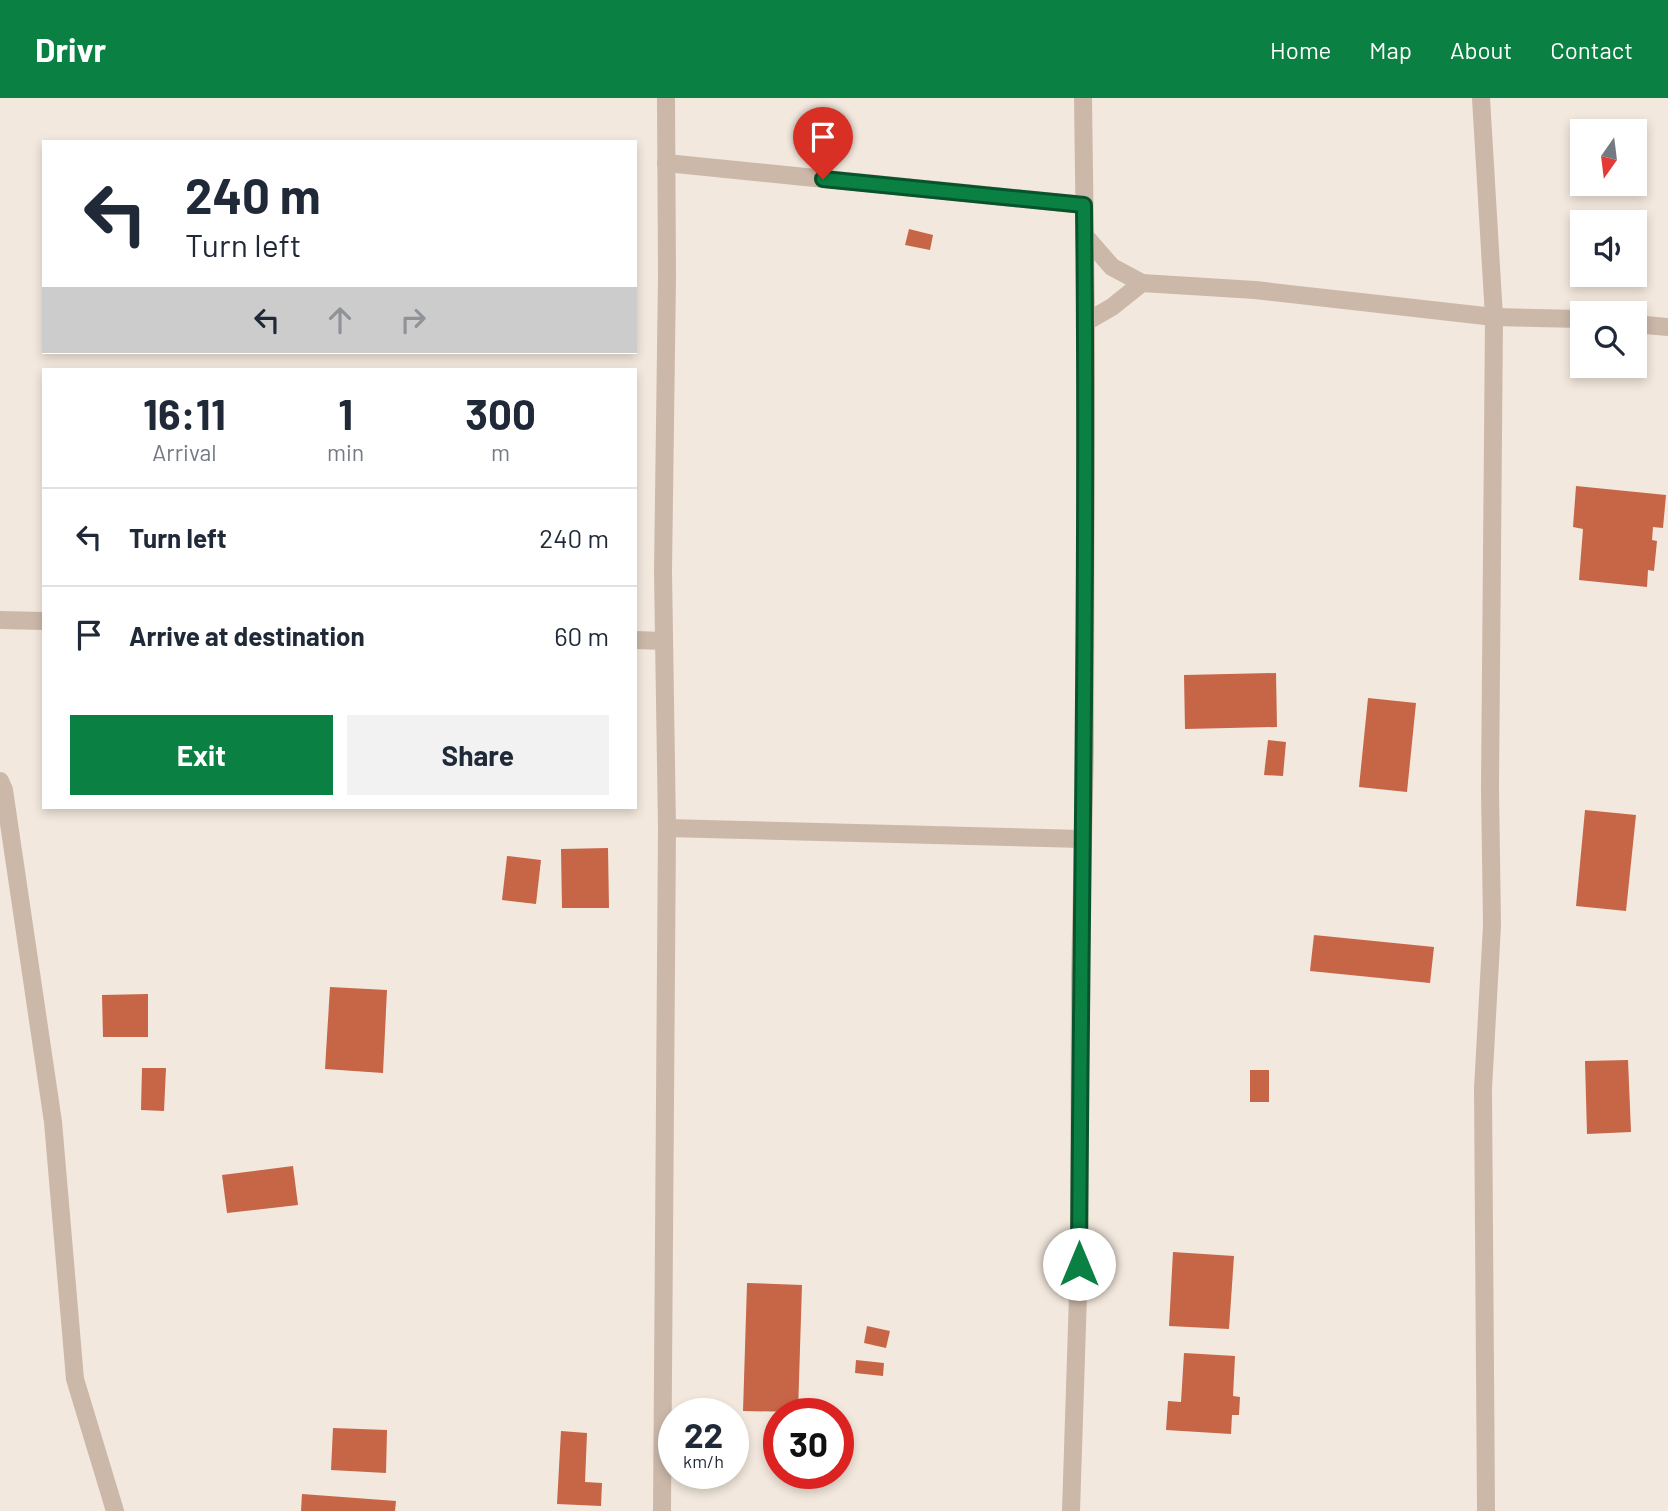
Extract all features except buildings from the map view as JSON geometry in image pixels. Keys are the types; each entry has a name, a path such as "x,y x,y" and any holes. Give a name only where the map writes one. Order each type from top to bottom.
{"street":[{"path":"662,1511 667,828 664,641 666,98"},
{"path":"1071,1511 1079,1264 1083,839 1086,322 1083,98"},
{"path":"1481,98 1494,317 1490,788 1492,925 1483,1088 1486,1511"},
{"path":"666,163 1084,205"},
{"path":"1085,236 1112,267 1142,283 1255,290 1494,317 1570,319"},
{"path":"1086,322 1112,307 1142,283"},
{"path":"1647,325 1668,327"},
{"path":"0,620 42,621"},
{"path":"637,640 664,641"},
{"path":"0,781 4,790 53,1122 75,1379 115,1511"},
{"path":"667,828 1083,839"}],"route":[{"path":"823,179 1084,205 1085,748 1080,977 1079,1264"}]}
